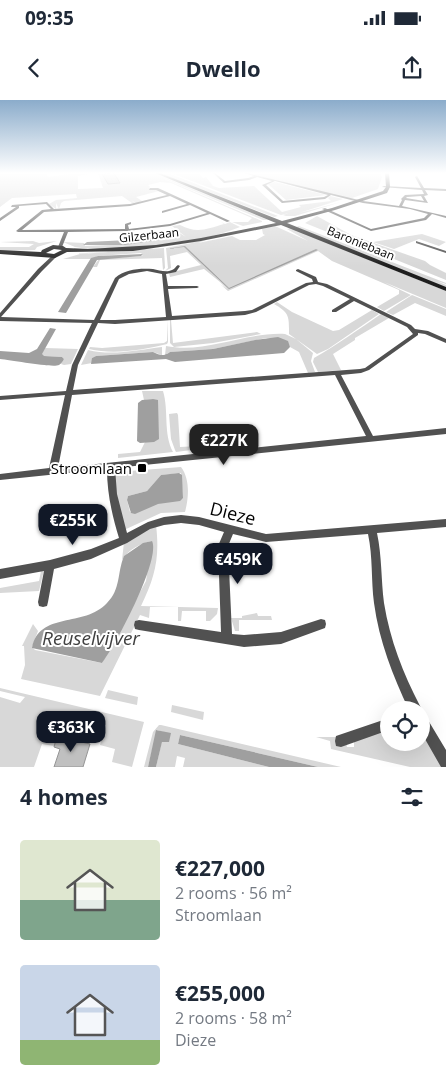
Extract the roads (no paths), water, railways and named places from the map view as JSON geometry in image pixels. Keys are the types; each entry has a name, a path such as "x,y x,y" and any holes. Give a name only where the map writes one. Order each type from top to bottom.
{"main road":[{"name":"Baroniebaan","path":"240,204 446,282"},
{"name":"Baroniebaan","path":"244,204 446,289"},
{"name":"Gilzerbaan","path":"46,252 144,248 210,238 285,221 341,204"},
{"path":"0,252 46,252 55,256 62,250"}],"street":[{"path":"12,206 37,204"},
{"path":"48,204 53,210"},
{"path":"134,204 53,210 40,213 18,231 127,230 170,225 211,213"},
{"path":"163,212 191,204"},
{"path":"191,204 228,221"},
{"path":"382,204 446,217"},
{"path":"0,220 20,206"},
{"path":"325,209 371,230 425,219 431,213"},
{"path":"121,224 128,224 127,230"},
{"path":"40,270 46,252 66,232"},
{"path":"62,250 63,237"},
{"path":"418,242 446,252"},
{"path":"438,249 446,244"},
{"path":"1,320 40,270 55,256"},
{"path":"53,471 75,365 120,275 132,272 158,271 164,273 174,271 178,266"},
{"path":"298,270 314,278 316,283"},
{"path":"164,273 169,318"},
{"path":"1,320 96,322 245,313 254,311 308,284 316,283 354,299 416,331 426,332 446,341"},
{"path":"167,288 197,287"},
{"path":"334,311 354,299"},
{"path":"0,398 338,374 367,369 416,334 416,331"},
{"path":"338,374 371,440"},
{"path":"0,477 446,431"},
{"path":"111,466 110,482 113,505 124,540"},
{"name":"Dieze","path":"0,574 50,565 91,554 124,540 148,526 164,521 181,519 199,521 266,538 446,523"},
{"path":"227,638 223,546 230,529"},
{"path":"371,529 375,542 380,612 396,672 411,701"},
{"path":"43,602 50,565"},
{"path":"139,625 244,641 281,638 321,624"},
{"path":"341,741 380,727"},
{"path":"430,735 446,763"}],"water":[{"path":"170,236 174,238 125,245 83,245 87,242"},
{"path":"185,246 229,288 316,249 318,250 229,289 184,247 166,249"},
{"path":"143,254 141,256 97,260 66,313 58,312 91,258"},
{"path":"50,328 56,329 42,354 44,356 62,357 64,359 59,365 40,365 0,359 0,351 29,353 37,349"},
{"path":"278,337 288,341 290,347 284,353 175,362 166,359 91,364 92,358 96,356 153,352 163,355 170,352 213,349"},
{"path":"142,400 158,400 159,439 154,442 140,443 137,441 138,403"},
{"path":"179,473 182,475 183,498 180,501 158,504 135,514 131,513 127,500 128,496 147,491 161,475"},
{"name":"Reuselvijver","path":"152,541 153,551 144,583 117,639 102,663 32,648 36,636 43,629 53,624 97,611 107,603 115,592 124,556 143,543"},
{"path":"156,730 171,733 169,742 162,742 156,767 148,767"},
{"path":"180,735 318,767 269,767 178,744"}],"place":[{"name":"Stroomlaan","path":"142,468"}]}
